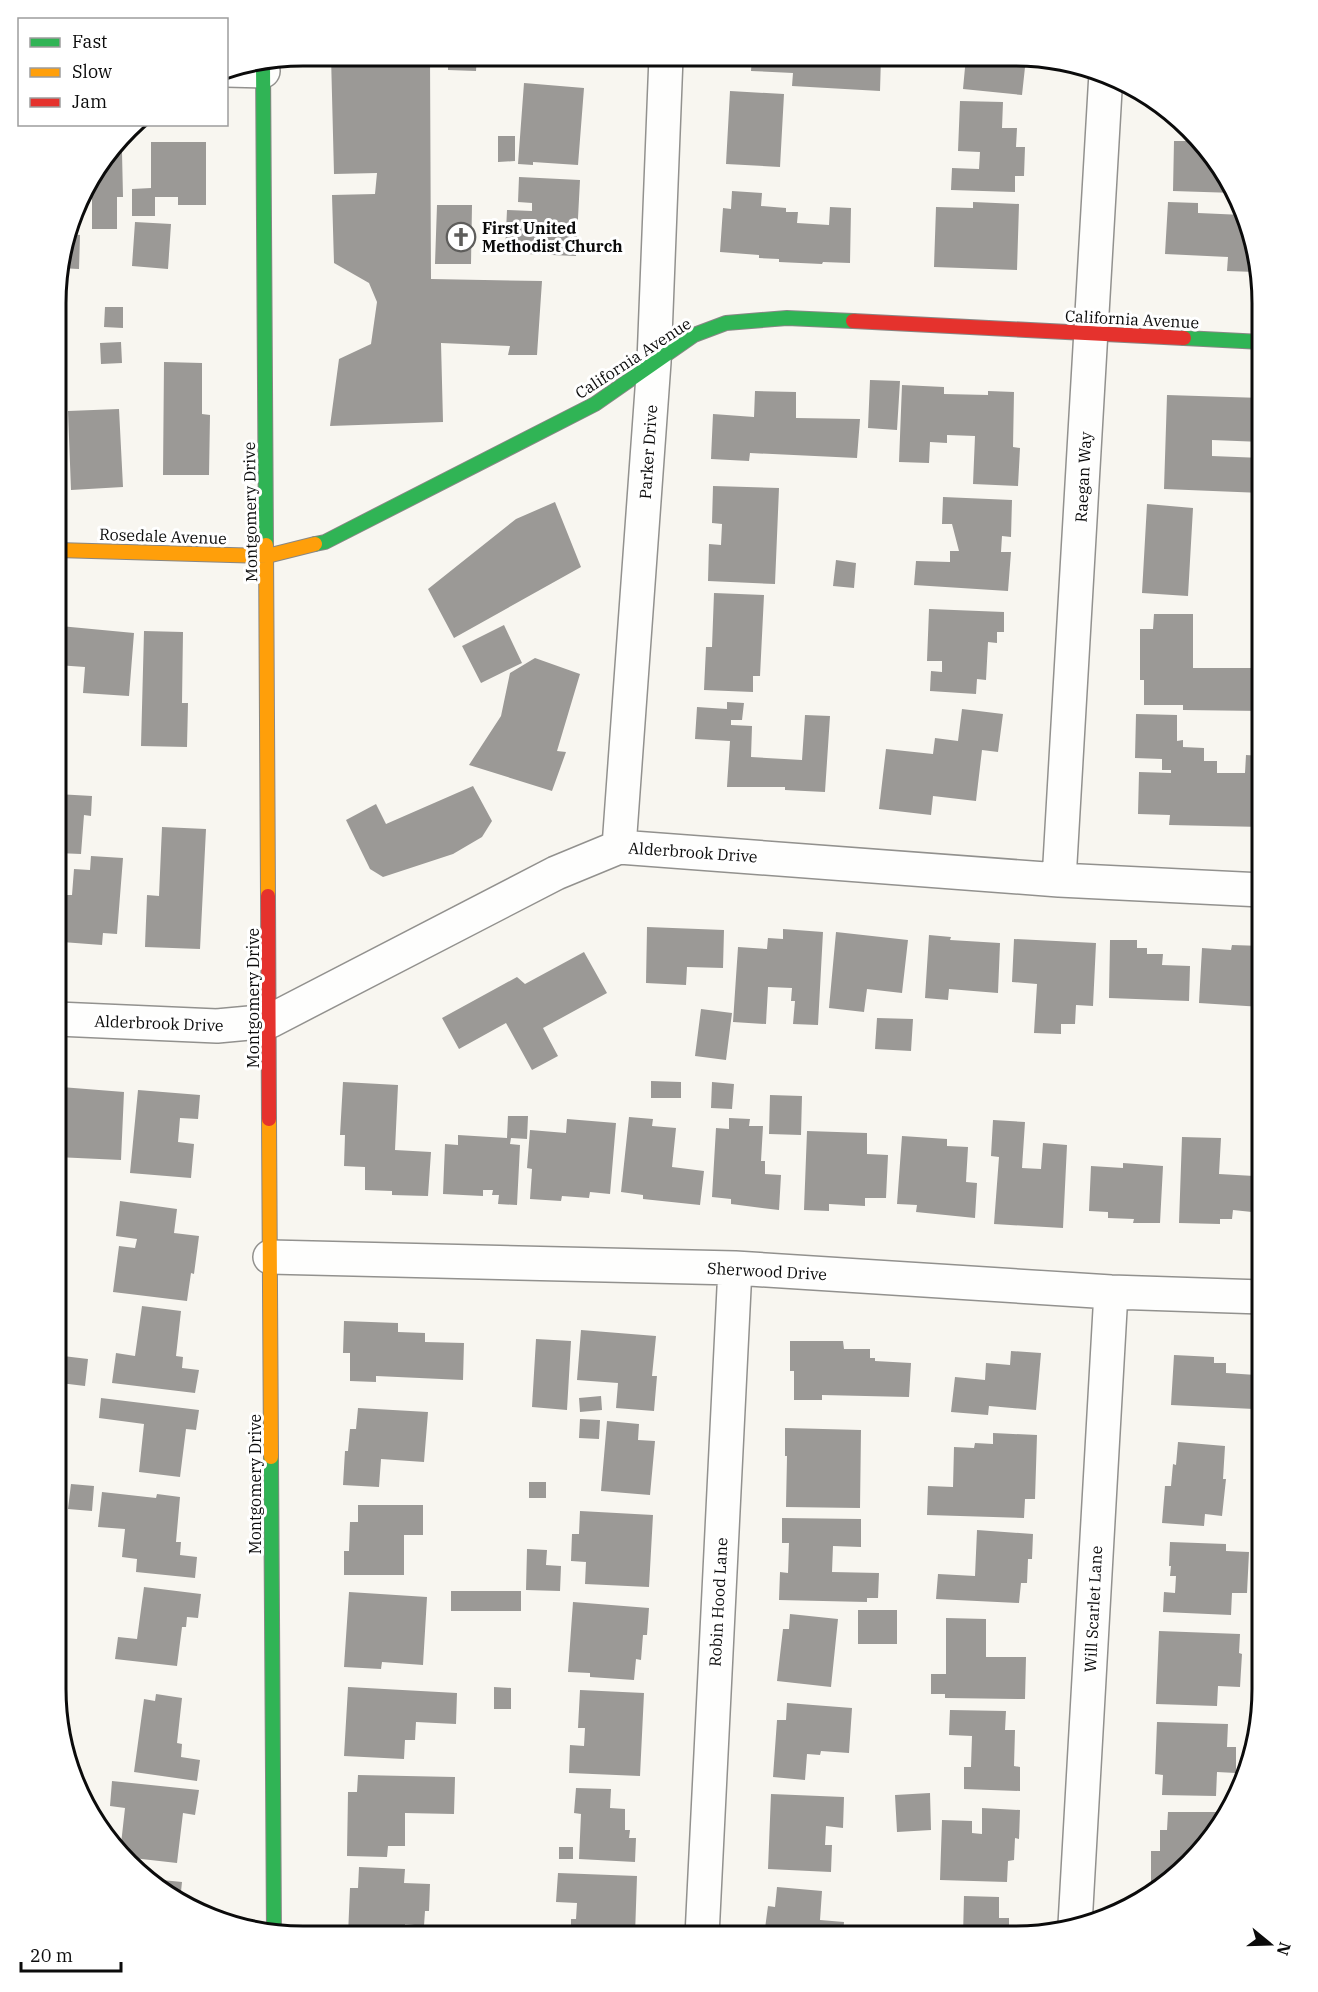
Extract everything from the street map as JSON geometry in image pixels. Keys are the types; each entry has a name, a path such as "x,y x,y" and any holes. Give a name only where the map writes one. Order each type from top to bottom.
{"main road":[{"name":"Montgomery Drive","path":"263,70 274,1924"},
{"name":"California Avenue","path":"267,556 325,542 358,526 595,404 694,335 726,323 787,318 1252,341"},
{"name":"Rosedale Avenue","path":"66,550 267,556"}],"street":[{"name":"Parker Drive","path":"619,847 654,362 666,66"},
{"name":"Raegan Way","path":"1059,880 1105,84"},
{"name":"Alderbrook Drive","path":"66,1019 217,1026 270,1021 556,873 619,847 1059,880 1252,890"},
{"name":"Sherwood Drive","path":"270,1257 735,1268 1111,1292 1252,1297"},
{"name":"Robin Hood Lane","path":"702,1926 735,1268"},
{"name":"Will Scarlet Lane","path":"1075,1918 1111,1292"}],"building":[{"path":"331,66 430,66 431,279 542,281 537,355 508,355 510,346 441,343 443,422 330,426 339,359 371,344 377,302 369,283 334,263 332,195 375,194 377,173 334,174"},
{"path":"448,66 476,66 476,71 448,70"},
{"path":"751,66 881,66 880,91 792,86 793,73 751,71"},
{"path":"965,66 1025,67 1022,95 963,89"},
{"path":"524,83 584,88 578,165 533,162 533,165 518,164"},
{"path":"730,91 784,94 780,167 726,164"},
{"path":"960,101 1003,102 1002,128 1017,128 1016,147 1025,147 1024,176 1015,176 1015,192 951,190 952,168 979,169 980,152 958,151"},
{"path":"498,136 515,136 515,161 498,162"},
{"path":"1174,141 1188,141 1212,171 1225,193 1173,191"},
{"path":"151,142 206,142 206,205 178,205 178,197 155,197 155,216 132,216 132,189 151,188"},
{"path":"122,152 123,197 117,197 117,229 92,229 92,196 106,171"},
{"path":"519,177 580,180 576,256 505,253 507,210 532,211 532,203 518,202"},
{"path":"732,191 762,193 761,206 786,208 786,212 798,212 797,223 829,225 830,207 851,208 850,263 779,262 779,259 759,258 759,255 720,252 723,208 731,209"},
{"path":"973,202 1019,204 1017,270 934,267 936,207 973,208"},
{"path":"1168,202 1198,203 1198,213 1235,215 1244,242 1250,272 1227,271 1228,257 1165,254"},
{"path":"437,205 472,205 471,264 435,264"},
{"path":"135,222 171,224 168,269 132,266"},
{"path":"76,235 80,235 79,269 69,269"},
{"path":"105,307 123,307 123,328 104,327"},
{"path":"121,342 122,363 101,364 100,343"},
{"path":"164,362 202,363 202,414 210,415 209,475 163,475"},
{"path":"870,380 900,381 897,430 868,428"},
{"path":"902,385 944,387 944,394 988,395 988,391 1014,392 1013,447 1020,448 1018,486 973,484 975,436 947,435 947,443 930,442 929,463 899,462"},
{"path":"755,391 796,392 796,418 860,419 857,458 750,453 749,461 711,459 713,414 754,417"},
{"path":"1167,395 1252,398 1252,442 1212,440 1212,456 1252,458 1252,493 1164,489"},
{"path":"119,409 123,487 71,490 68,411"},
{"path":"713,486 779,488 775,584 708,581 709,544 721,545 722,524 712,523"},
{"path":"943,497 1012,500 1011,537 1002,536 1001,552 1011,552 1008,591 914,585 916,561 950,562 950,551 959,551 952,524 942,524"},
{"path":"555,502 581,567 454,638 428,589 516,519"},
{"path":"1147,504 1193,508 1188,596 1142,593"},
{"path":"836,560 856,563 854,588 833,586"},
{"path":"714,593 764,595 760,676 753,676 753,692 704,690 706,647 712,647"},
{"path":"929,609 1004,612 1004,632 997,632 997,643 988,642 986,680 977,679 976,694 930,691 931,671 942,672 942,661 927,661"},
{"path":"1154,614 1193,614 1193,668 1252,668 1252,711 1183,710 1183,705 1144,705 1144,680 1140,680 1140,629 1153,629"},
{"path":"504,625 522,663 481,683 462,646"},
{"path":"66,627 134,633 129,696 83,693 85,667 66,666"},
{"path":"144,631 183,632 182,703 188,703 187,747 141,746"},
{"path":"535,658 580,674 557,751 566,752 552,791 469,765 501,716 510,673"},
{"path":"727,702 744,703 742,720 731,720 731,725 752,726 751,757 802,760 805,715 830,716 825,792 785,790 785,787 727,787 730,741 695,739 697,707 727,709"},
{"path":"962,709 1003,714 998,752 982,750 976,801 933,796 931,815 879,809 886,749 933,754 935,738 958,741"},
{"path":"1136,714 1177,715 1177,741 1183,740 1183,747 1204,748 1204,761 1217,761 1217,773 1245,773 1246,755 1252,755 1252,827 1169,825 1170,815 1138,814 1139,772 1171,773 1171,770 1162,770 1162,759 1135,758"},
{"path":"473,786 492,821 482,837 453,854 383,877 370,869 346,820 376,804 386,824"},
{"path":"66,795 92,796 91,816 84,815 81,854 66,853"},
{"path":"162,827 206,829 200,949 145,947 147,895 159,896"},
{"path":"91,856 123,858 117,934 103,933 102,945 66,942 66,895 72,895 74,869 90,870"},
{"path":"647,927 724,930 723,968 687,967 686,985 646,983"},
{"path":"783,929 823,932 818,1025 793,1024 795,1001 791,1001 792,988 768,987 766,1024 733,1022 738,947 767,949 768,938 783,939"},
{"path":"836,932 908,940 902,993 867,989 864,1012 829,1008"},
{"path":"929,935 951,937 950,940 1000,943 998,993 949,989 948,1000 925,998"},
{"path":"1014,939 1096,943 1093,1006 1076,1005 1075,1024 1061,1024 1061,1034 1034,1033 1037,984 1012,982"},
{"path":"1110,940 1137,940 1137,948 1147,948 1147,954 1163,954 1162,965 1190,966 1189,1001 1109,998"},
{"path":"1232,945 1252,946 1252,1006 1199,1003 1202,948 1231,950"},
{"path":"584,952 607,993 543,1028 558,1056 532,1070 506,1023 459,1049 442,1018 517,977 525,984"},
{"path":"701,1009 732,1013 726,1060 695,1056"},
{"path":"877,1018 913,1019 911,1051 875,1049"},
{"path":"651,1081 681,1082 681,1098 651,1098"},
{"path":"343,1082 398,1085 395,1150 431,1152 428,1196 392,1195 392,1191 365,1190 365,1167 344,1166 345,1135 340,1135"},
{"path":"712,1082 734,1084 732,1109 711,1108"},
{"path":"66,1087 124,1092 121,1160 66,1157"},
{"path":"138,1090 200,1095 198,1119 180,1118 178,1142 194,1144 191,1178 130,1173"},
{"path":"770,1095 802,1096 801,1135 769,1134"},
{"path":"508,1116 528,1116 527,1139 511,1138 510,1144 520,1145 517,1205 498,1204 499,1195 492,1195 493,1190 483,1190 483,1196 443,1194 445,1144 458,1145 458,1135 507,1138"},
{"path":"629,1117 653,1119 652,1126 676,1128 672,1167 704,1171 700,1205 643,1199 643,1195 621,1192"},
{"path":"729,1118 750,1119 749,1126 763,1126 761,1161 765,1161 765,1174 781,1175 779,1210 731,1204 731,1199 712,1197 716,1128 729,1129"},
{"path":"567,1119 616,1123 610,1194 590,1192 589,1198 562,1196 561,1201 530,1199 532,1169 527,1168 530,1130 566,1133"},
{"path":"993,1120 1025,1122 1022,1168 1041,1169 1043,1143 1067,1145 1063,1228 994,1224 999,1157 991,1156"},
{"path":"807,1131 867,1133 867,1154 888,1155 886,1198 865,1198 865,1206 829,1204 829,1211 804,1210"},
{"path":"902,1136 947,1139 947,1146 968,1147 966,1182 977,1183 975,1218 916,1212 917,1205 897,1204"},
{"path":"1182,1137 1221,1138 1219,1174 1252,1176 1252,1212 1233,1210 1232,1219 1220,1219 1220,1224 1179,1223"},
{"path":"1123,1163 1163,1166 1160,1223 1133,1223 1134,1219 1108,1218 1108,1212 1089,1211 1091,1166 1123,1168"},
{"path":"120,1201 177,1209 174,1233 199,1236 194,1274 191,1273 187,1301 113,1292 119,1246 135,1248 137,1239 116,1236"},
{"path":"142,1306 181,1311 176,1356 183,1357 182,1368 199,1370 195,1393 112,1383 116,1353 135,1356"},
{"path":"344,1321 398,1323 398,1332 425,1333 425,1342 464,1343 463,1380 376,1376 376,1382 350,1381 350,1353 343,1353"},
{"path":"581,1330 656,1336 652,1376 657,1376 654,1411 616,1408 618,1383 577,1380"},
{"path":"536,1339 571,1341 567,1410 532,1407"},
{"path":"790,1341 843,1341 844,1349 870,1349 870,1358 875,1358 875,1361 911,1363 909,1397 822,1395 822,1400 794,1400 794,1371 790,1371"},
{"path":"1011,1351 1041,1353 1036,1410 989,1406 988,1415 951,1412 955,1377 985,1380 986,1363 1010,1365"},
{"path":"1174,1355 1214,1357 1214,1363 1226,1363 1226,1373 1252,1375 1252,1409 1171,1405"},
{"path":"66,1356 88,1359 85,1386 66,1384"},
{"path":"601,1396 602,1410 580,1412 579,1398"},
{"path":"101,1398 199,1410 196,1430 186,1429 180,1477 139,1472 144,1424 99,1418"},
{"path":"358,1408 428,1412 424,1462 381,1459 379,1487 343,1485 345,1451 348,1451 350,1429 356,1429"},
{"path":"580,1419 600,1420 599,1439 579,1438"},
{"path":"607,1421 639,1424 638,1440 655,1441 650,1495 601,1491"},
{"path":"785,1428 861,1430 860,1508 786,1507"},
{"path":"993,1433 1037,1435 1035,1499 1025,1499 1024,1518 927,1515 928,1486 953,1487 954,1447 974,1448 975,1443 993,1444"},
{"path":"1178,1442 1225,1446 1223,1479 1226,1479 1222,1516 1205,1514 1204,1526 1162,1523 1165,1486 1171,1486"},
{"path":"529,1482 546,1482 546,1498 529,1498"},
{"path":"71,1484 94,1486 92,1511 68,1509"},
{"path":"102,1492 156,1498 157,1494 180,1497 176,1542 181,1542 180,1555 197,1557 195,1578 136,1572 137,1559 122,1557 125,1529 98,1527"},
{"path":"358,1505 423,1505 423,1535 404,1535 404,1575 344,1575 344,1551 349,1551 350,1522 358,1522"},
{"path":"580,1511 653,1515 649,1587 585,1584 586,1562 571,1561 572,1534 579,1534"},
{"path":"782,1518 861,1519 861,1547 833,1546 832,1572 879,1573 878,1598 867,1598 867,1602 779,1600 780,1572 788,1573 789,1543 782,1543"},
{"path":"977,1530 1033,1534 1032,1559 1028,1559 1027,1583 1021,1583 1019,1603 936,1599 938,1574 975,1576"},
{"path":"1170,1542 1226,1544 1226,1551 1249,1552 1247,1593 1232,1593 1231,1615 1163,1612 1164,1592 1175,1593 1176,1576 1170,1576 1171,1566 1169,1566"},
{"path":"527,1549 547,1550 546,1565 561,1566 560,1591 526,1590"},
{"path":"144,1587 201,1594 198,1618 187,1617 186,1627 182,1627 177,1666 115,1659 118,1637 137,1639"},
{"path":"451,1591 521,1591 521,1611 451,1611"},
{"path":"349,1592 427,1597 423,1665 382,1662 381,1669 344,1667"},
{"path":"573,1602 649,1608 647,1635 643,1635 641,1660 636,1659 634,1680 590,1677 590,1673 568,1672"},
{"path":"858,1610 897,1610 897,1644 858,1644"},
{"path":"790,1614 838,1619 831,1687 777,1681 783,1629 789,1629"},
{"path":"946,1618 986,1619 986,1657 1026,1657 1025,1699 945,1698 945,1694 931,1694 931,1674 946,1674"},
{"path":"1159,1631 1240,1634 1239,1653 1242,1654 1240,1687 1218,1686 1217,1706 1156,1704"},
{"path":"348,1687 457,1693 456,1724 416,1722 415,1740 405,1740 404,1759 344,1756"},
{"path":"494,1687 511,1688 511,1709 494,1709"},
{"path":"580,1690 644,1693 640,1776 569,1773 570,1745 584,1746 585,1728 578,1728"},
{"path":"156,1694 182,1698 177,1743 182,1744 181,1757 200,1760 197,1781 134,1772 144,1699 155,1701"},
{"path":"787,1703 852,1708 849,1753 821,1751 820,1755 807,1754 805,1780 773,1777 777,1720 786,1720"},
{"path":"950,1710 1006,1711 1005,1730 1015,1730 1014,1766 1020,1767 1020,1791 964,1789 964,1767 971,1767 972,1736 949,1735"},
{"path":"1157,1722 1228,1724 1227,1747 1236,1747 1236,1773 1217,1772 1216,1796 1162,1795 1163,1775 1155,1774"},
{"path":"358,1775 455,1777 454,1814 405,1813 405,1846 388,1846 387,1857 347,1856 348,1792 357,1792"},
{"path":"112,1781 199,1790 195,1815 183,1813 177,1863 135,1857 121,1841 125,1808 110,1806"},
{"path":"576,1788 611,1789 610,1808 625,1809 625,1830 630,1830 629,1838 636,1838 635,1862 579,1859 581,1814 574,1813"},
{"path":"930,1793 931,1830 897,1832 895,1795"},
{"path":"771,1794 844,1797 843,1828 826,1826 825,1845 832,1845 831,1872 768,1869"},
{"path":"982,1808 1020,1810 1019,1839 1015,1838 1014,1860 1008,1861 1007,1882 940,1880 942,1820 972,1821 972,1833 982,1834"},
{"path":"1168,1812 1217,1812 1183,1857 1151,1883 1151,1851 1160,1851 1160,1830 1167,1830"},
{"path":"559,1847 573,1847 573,1859 559,1859"},
{"path":"359,1867 405,1869 404,1883 430,1884 429,1911 425,1911 424,1926 405,1924 405,1926 348,1926 350,1888 358,1888"},
{"path":"558,1873 637,1876 635,1926 571,1926 571,1919 576,1919 577,1903 556,1902"},
{"path":"163,1880 182,1882 181,1892"},
{"path":"777,1887 822,1891 820,1920 844,1922 844,1926 765,1926 768,1906 775,1907"},
{"path":"964,1896 999,1897 999,1918 1009,1918 1009,1926 963,1926"}],"traffic: fast":[{"path":"263,70 266,545"},
{"path":"315,544 325,542 595,404 694,335 726,323 787,318 853,321"},
{"path":"1184,338 1252,341"},
{"path":"271,1457 274,1924"}],"traffic: slow":[{"path":"66,550 267,556 315,544"},
{"path":"266,545 268,896"},
{"path":"269,1119 271,1457"}],"traffic: jam":[{"path":"853,321 1184,338"},
{"path":"268,896 269,1119"}],"place":[{"name":"First United Methodist Church","path":"461,237"}]}
